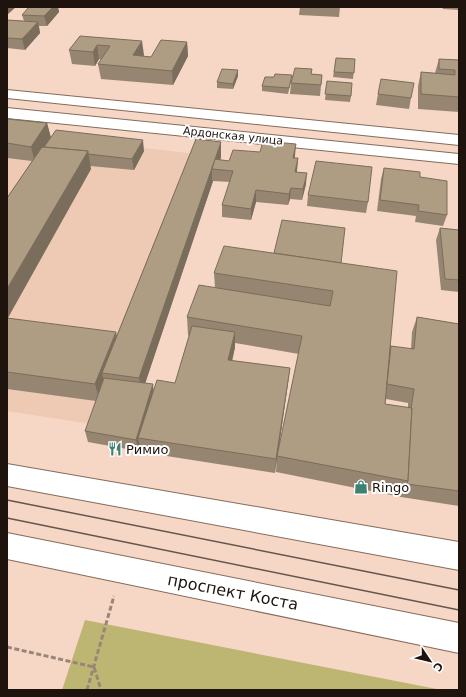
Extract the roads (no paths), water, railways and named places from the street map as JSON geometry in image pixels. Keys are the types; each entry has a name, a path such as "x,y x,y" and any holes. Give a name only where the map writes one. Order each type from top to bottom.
{"main road":[{"name":"Ардонская улица","path":"7,94 459,140"},
{"name":"Ардонская улица","path":"7,113 459,159"},
{"path":"7,475 459,556"},
{"name":"проспект Коста","path":"7,546 459,638"}],"tram line":[{"path":"7,500 459,590"},
{"path":"7,518 459,610"}],"place":[{"name":"Римио","path":"115,449"},
{"name":"Ringo","path":"361,487"}]}
